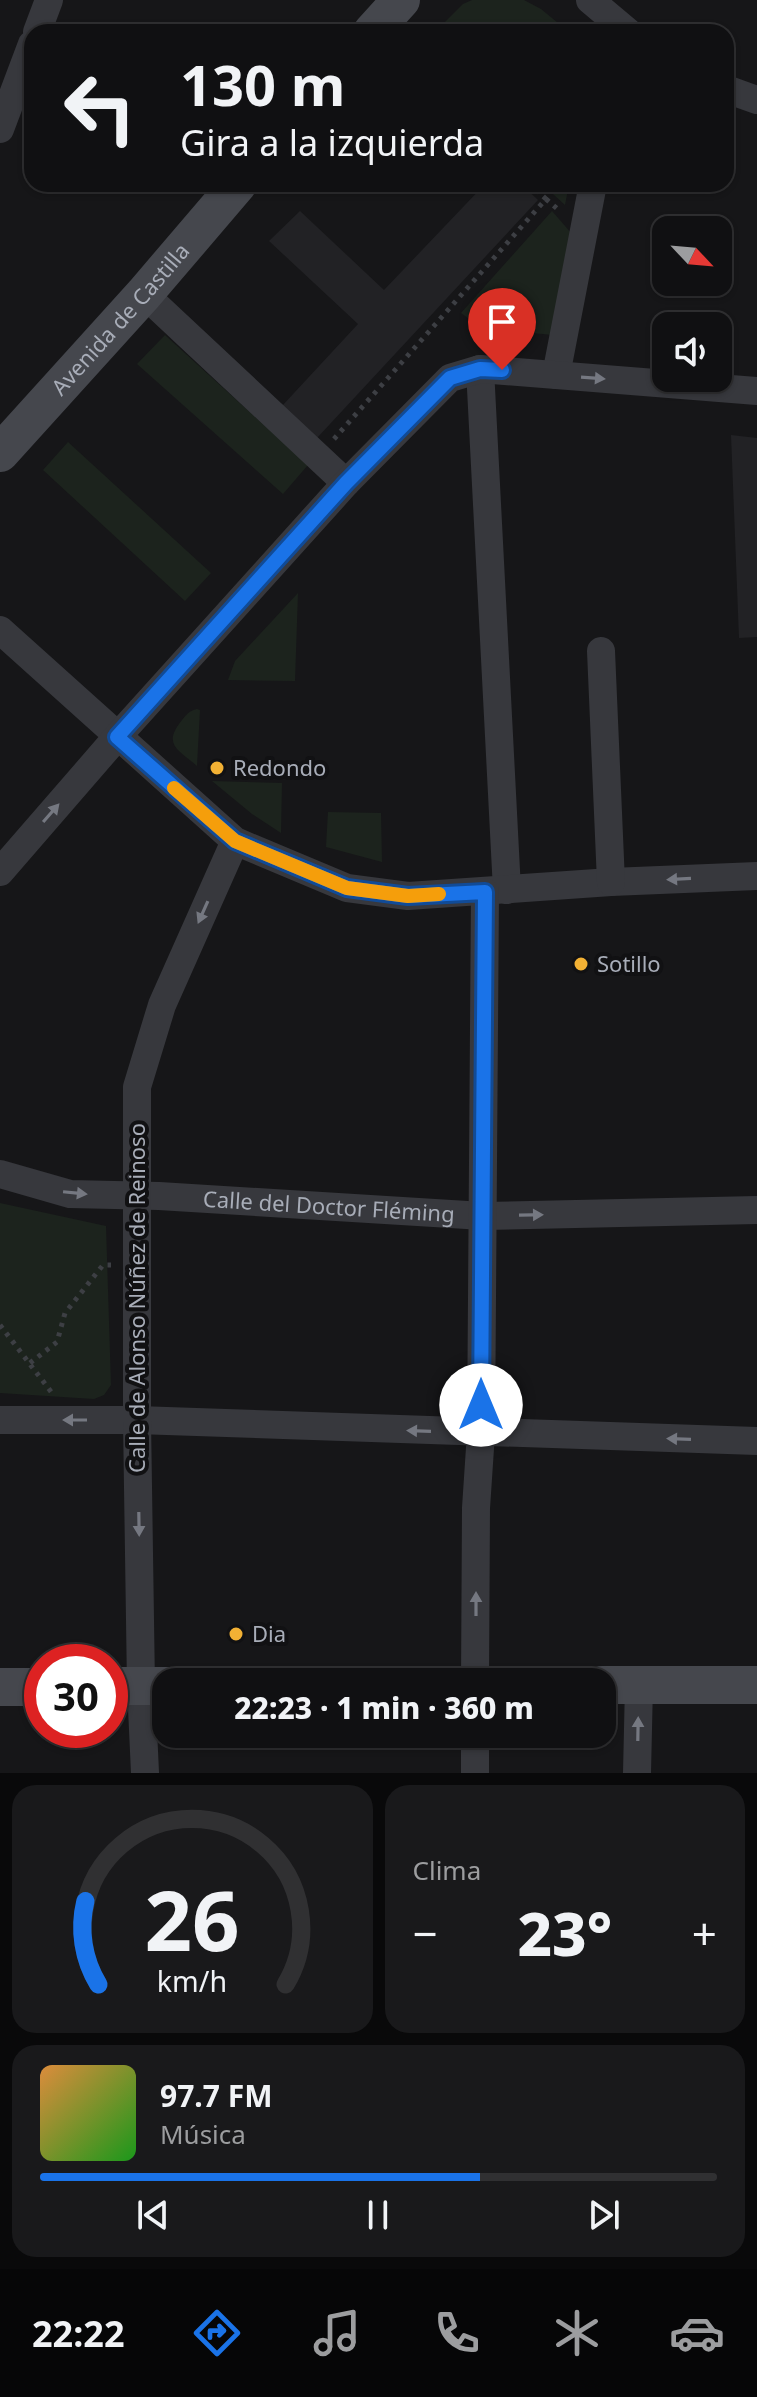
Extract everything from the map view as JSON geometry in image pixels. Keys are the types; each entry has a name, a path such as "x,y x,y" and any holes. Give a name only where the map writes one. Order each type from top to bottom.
{"street":[{"path":"40,24 49,0"},
{"path":"379,24 401,0"},
{"path":"590,0 616,24"},
{"path":"0,129 24,65"},
{"path":"734,92 757,100"},
{"name":"Avenida de Castilla","path":"0,453 231,192"},
{"path":"556,375 591,192"},
{"path":"144,294 346,483"},
{"path":"475,1668 483,1216 496,891 480,369"},
{"path":"0,872 346,483 450,378 480,369 757,391"},
{"path":"0,630 235,841 347,888 408,896 757,876"},
{"path":"601,651 611,882"},
{"name":"Calle de Alonso Núñez de Reinoso","path":"145,1773 139,1686 137,1087 162,1005 235,841"},
{"name":"Calle del Doctor Fléming","path":"0,1174 70,1194 136,1195 483,1216 757,1210"},
{"path":"0,1420 137,1420 757,1441"},
{"path":"616,1685 757,1685"},
{"path":"637,1773 639,1685"},
{"path":"0,1687 24,1687"},
{"path":"475,1748 475,1773"}],"path":[{"path":"317,458 546,199 539,192"},
{"path":"30,1363 57,1342 65,1313 103,1265 136,1264"},
{"path":"0,1325 58,1400"}],"shaded area":[{"path":"472,0 524,0 559,24 443,24 463,4"},
{"path":"477,192 530,192 538,200 317,438 282,406 358,324 269,241 300,211 384,290"},
{"path":"551,192 567,192 565,205"},
{"path":"552,211 572,234 553,335 481,328 461,313"},
{"path":"165,335 308,465 283,494 137,364"},
{"path":"731,435 757,438 757,637 739,638"},
{"path":"68,442 211,573 185,601 43,470"},
{"path":"298,593 295,681 228,680 235,661"},
{"path":"200,710 197,766 175,746 173,735 188,713"},
{"path":"212,781 282,783 281,833 252,814"},
{"path":"328,812 381,813 382,862 326,847"},
{"path":"0,1203 106,1226 111,1385 104,1395 94,1399 0,1393"}],"slow traffic":[{"path":"174,788 235,841 347,888 408,896 439,894"}],"place":[{"name":"Redondo","path":"217,768"},
{"name":"Sotillo","path":"581,964"},
{"name":"Dia","path":"236,1634"}],"route":[{"path":"481,1405 485,892 408,896 347,888 235,841 117,737 346,483 450,378 480,369 502,370"}]}
